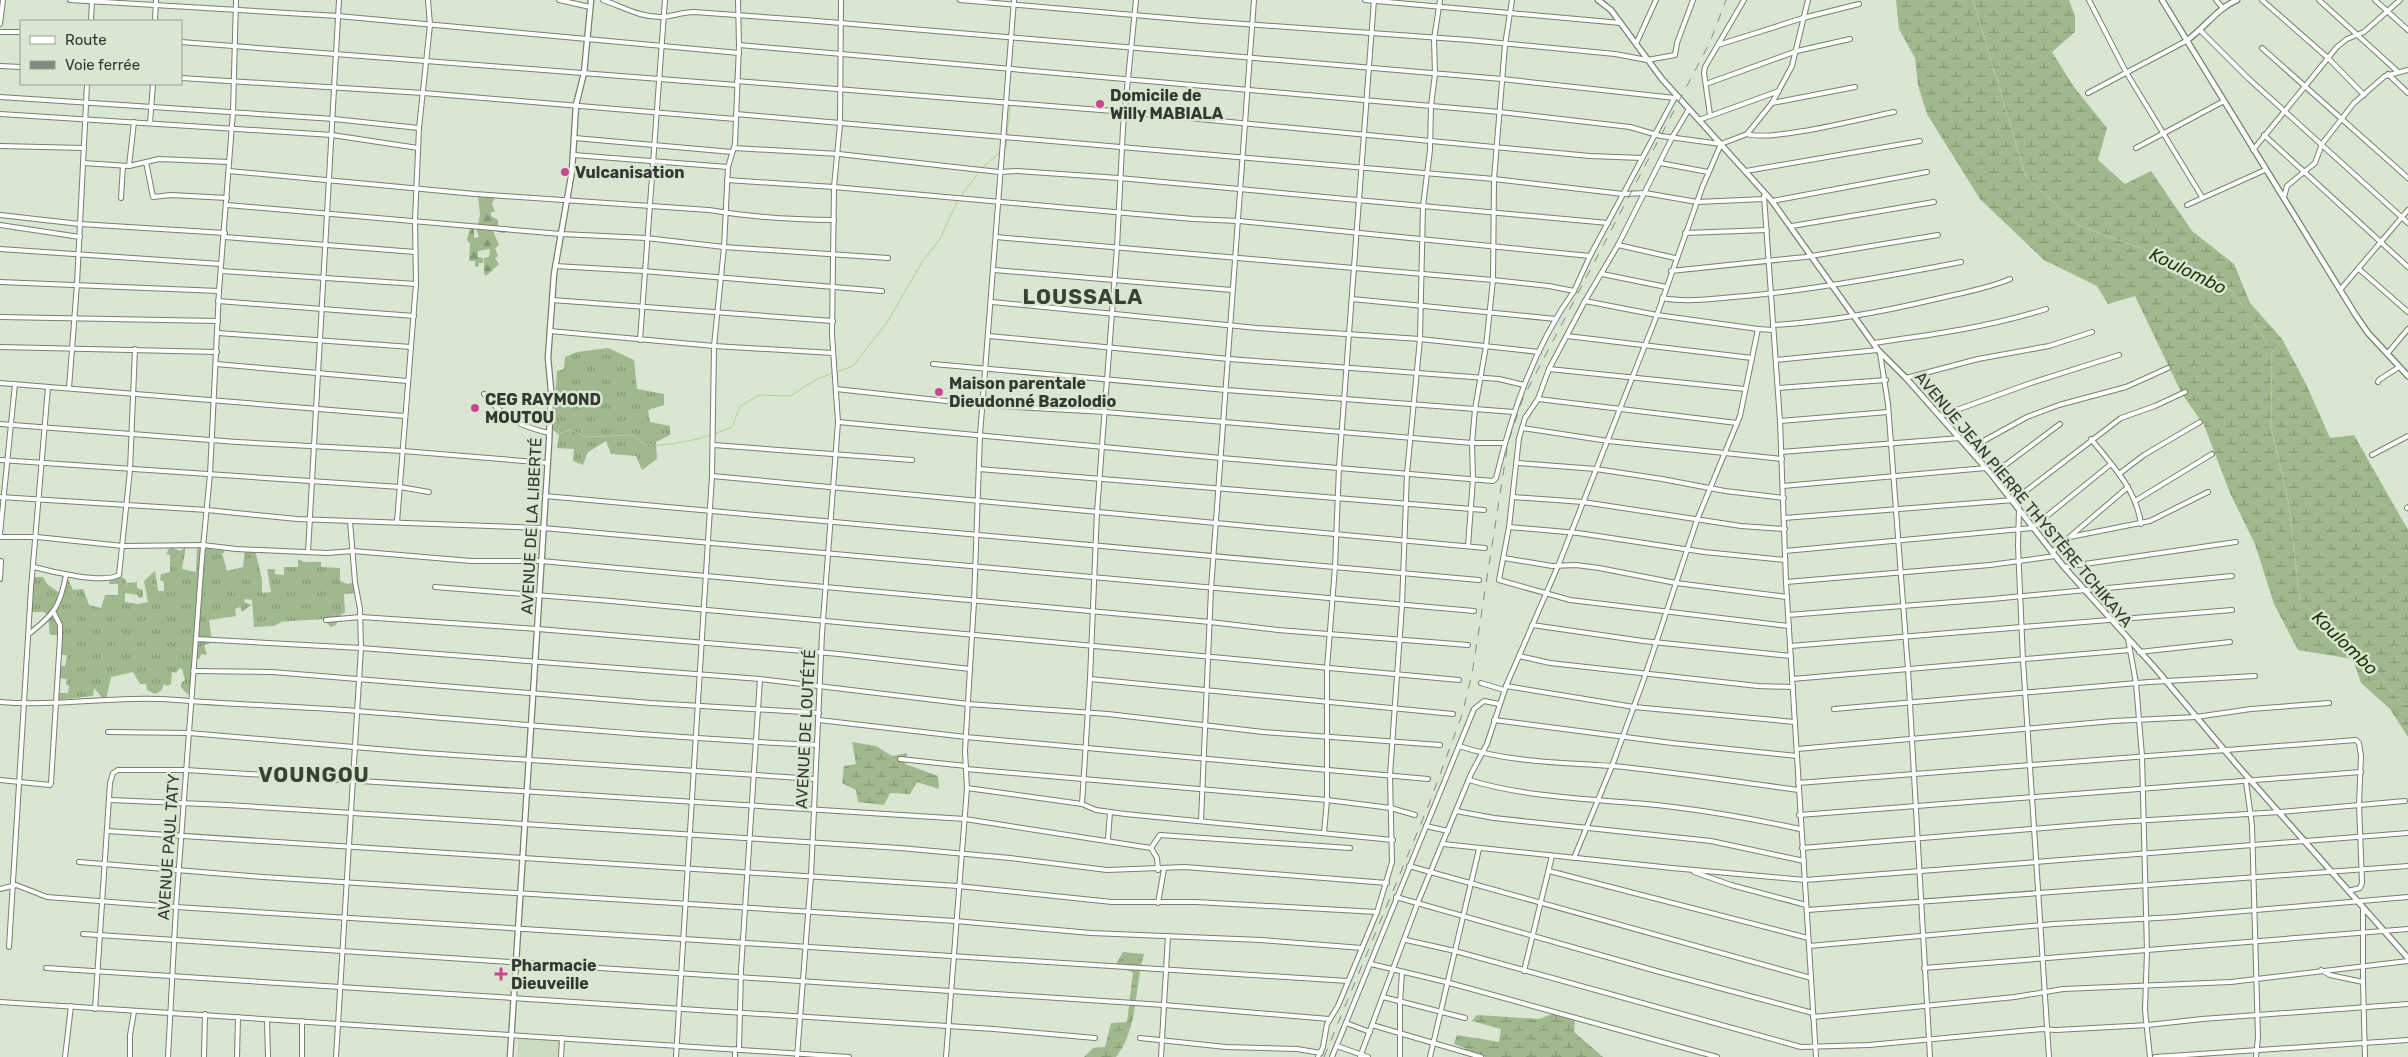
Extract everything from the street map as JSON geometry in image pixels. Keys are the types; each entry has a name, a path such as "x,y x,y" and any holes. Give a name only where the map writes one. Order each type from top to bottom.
{"street":[{"path":"0,24 3,0"},
{"path":"70,0 156,2 236,11 338,16 739,53"},
{"name":"AVENUE PAUL TATY","path":"168,1057 176,907 185,804 193,671 210,474 212,398 217,352 218,301 225,235 233,112 236,0"},
{"path":"308,552 331,181 339,0"},
{"path":"397,522 416,284 415,220 418,148 428,61 430,25 428,0"},
{"path":"559,0 590,7"},
{"name":"AVENUE DE LA LIBERTÉ","path":"510,1057 540,596 542,528 548,463 551,390 548,358 552,300 574,155 576,105 584,73 591,0"},
{"path":"603,0 635,13 663,17 678,12 694,12 841,23 1502,79 1676,96 1590,256 1574,291 1556,319 1539,352 1514,412 1495,480 1221,458 838,422"},
{"path":"640,340 651,161 658,111 656,94 665,0"},
{"path":"676,1057 681,939 692,802 698,675 712,476 714,346 724,247 728,167 734,148 736,116 739,53 738,0"},
{"name":"AVENUE DE LOUTÉTÉ","path":"797,1055 807,947 821,686 821,652 838,422 833,353 833,321 834,188 839,154 841,0"},
{"path":"960,0 1014,2 1252,25 1615,54 1647,60 1675,55 1677,43 1693,0"},
{"path":"1082,804 1090,679 1096,512 1117,247 1124,112 1136,0"},
{"path":"1201,821 1211,589 1229,359 1232,290 1242,190 1254,0"},
{"path":"1365,0 1621,23"},
{"path":"1324,833 1327,800 1328,668 1339,467 1374,0"},
{"path":"1140,1038 1226,1047 1297,1049 1319,1055 1329,1019 1338,1006 1387,883 1392,862 1393,840 1390,775 1402,605 1407,473 1420,338 1424,241 1423,206 1431,139 1431,106 1435,74 1434,39 1440,0"},
{"path":"1468,546 1474,479 1472,443 1475,409 1482,379 1493,280 1494,179 1505,45 1512,0"},
{"name":"AVENUE JEAN PIERRE THYSTÈRE TCHIKAYA","path":"1598,0 1606,5 1621,23 1676,96 1746,170 1792,226 1879,352 1906,378 1970,449 2014,500 2032,528 2064,567 2166,680 2249,782 2280,812 2408,960"},
{"path":"1636,44 1656,0"},
{"path":"1710,115 1705,67 1744,1 1750,0"},
{"path":"739,45 1500,112 1630,127 1656,135 1721,144 1747,134 1772,103 1797,50 1808,0"},
{"path":"2088,0 2126,72 2202,197"},
{"path":"2162,0 2283,200 2368,333 2408,376"},
{"path":"2216,0 2222,7"},
{"path":"2088,93 2186,41 2201,31 2222,7 2237,0"},
{"path":"2262,0 2328,58 2364,95"},
{"path":"2319,0 2397,71"},
{"path":"2375,0 2408,30"},
{"path":"2253,150 2328,58 2347,39 2364,32 2400,0"},
{"path":"91,20 92,1"},
{"path":"155,20 156,2"},
{"path":"946,1057 960,853 965,819 966,736 974,602 980,435 992,302 999,172 1014,2"},
{"path":"1718,45 1803,18 1859,4"},
{"path":"2201,31 2249,79 2408,223"},
{"path":"0,32 20,32"},
{"path":"1706,84 1797,50 1850,39"},
{"path":"182,42 658,79 1006,102 1057,108 1124,112 1431,139 1498,147 1642,158"},
{"path":"2262,48 2408,178"},
{"path":"0,66 20,67"},
{"path":"2283,200 2287,186 2315,163 2322,144 2342,118 2364,95 2388,74 2408,70"},
{"path":"2388,74 2408,93"},
{"path":"182,78 423,93 1003,136 1494,179 1623,194 1644,193 1697,202 1764,198"},
{"path":"69,388 80,237 87,85"},
{"path":"150,123 153,85"},
{"path":"1772,103 1855,87"},
{"path":"1699,120 1779,91"},
{"path":"0,97 334,119 419,128"},
{"path":"2136,148 2224,102"},
{"path":"1690,109 1673,136 1602,274 1584,301 1549,369 1538,399 1525,418 1499,581 1546,592 1570,600 1789,626"},
{"path":"1747,134 1758,136 1802,130 1894,112"},
{"path":"0,114 85,118 332,136 418,148"},
{"path":"129,166 134,122"},
{"path":"2264,135 2408,267"},
{"path":"575,138 732,152"},
{"path":"1746,170 1920,141"},
{"path":"1361,1056 1406,940 1418,902 1469,780 1482,754 1505,688 1558,566 1620,410 1657,315 1671,271 1708,172 1721,144"},
{"path":"0,146 84,148"},
{"path":"734,148 839,154 999,172 1017,171 1120,178 1608,223"},
{"path":"574,155 728,167"},
{"path":"83,163 129,166 174,159 229,162"},
{"path":"146,162 154,197 170,195 227,198"},
{"path":"1660,163 1708,172"},
{"path":"121,198 123,166"},
{"path":"2187,206 2202,197 2265,170"},
{"path":"229,171 566,201 709,210 726,214 834,220"},
{"path":"1772,201 1928,172"},
{"path":"727,180 931,198 998,201 1194,220 1239,221 1424,241 1492,245 1590,256"},
{"path":"1763,191 1778,388 1786,582 1799,815 1804,861 1816,1057"},
{"path":"1792,226 1934,202"},
{"path":"226,205 328,212 561,234 646,238 724,247 888,258"},
{"path":"2340,290 2408,210"},
{"path":"0,215 80,224 415,252"},
{"path":"0,225 80,237"},
{"path":"1685,233 1767,230"},
{"path":"1671,271 1813,256 1938,235"},
{"path":"996,237 1354,267 1423,275 1493,280 1556,287 1574,291"},
{"path":"1618,245 1676,258"},
{"path":"0,249 221,264"},
{"path":"1662,298 1682,300 1711,299 1771,294 1832,286 1961,262"},
{"path":"556,266 644,271 720,279 882,291"},
{"path":"2359,269 2408,312"},
{"path":"994,270 1232,290"},
{"path":"221,272 416,284"},
{"path":"1602,274 1666,287"},
{"path":"1584,301 1657,315 1758,329 1854,316 1986,288 2010,279"},
{"path":"0,282 219,291"},
{"path":"1352,299 1556,319"},
{"path":"552,300 833,321"},
{"path":"218,301 414,316"},
{"path":"992,302 1230,325 1420,338 1539,352"},
{"path":"1873,343 1966,329 2046,309"},
{"path":"0,316 218,321"},
{"path":"1574,858 1599,800 1634,707 1697,520 1737,423 1758,329"},
{"path":"2387,354 2408,329"},
{"path":"550,331 714,346 833,353"},
{"path":"1906,378 1978,359 2049,346 2092,332"},
{"path":"218,333 411,347"},
{"path":"989,336 1229,359 1499,379 1524,385"},
{"path":"1567,336 1752,358"},
{"path":"0,347 217,352"},
{"path":"34,567 66,575 118,577 120,573 128,505 135,349"},
{"path":"1776,360 1879,352 1886,380 1908,669 1930,1057"},
{"path":"1940,416 2031,383 2119,355"},
{"path":"216,364 407,381"},
{"path":"933,364 1226,390 1514,412"},
{"path":"2378,382 2399,367"},
{"path":"1970,449 2027,417 2059,405 2126,388 2168,368"},
{"path":"1549,369 1745,389"},
{"path":"1778,388 1886,380"},
{"path":"0,383 134,394 212,398 404,416"},
{"path":"15,384 8,460 2,497 0,536 37,537 123,546 203,545 236,549 308,552 353,551 471,561 542,561 974,602 1468,645"},
{"path":"10,947 12,886 24,704 48,387"},
{"path":"836,389 983,404 1105,412 1224,424 1472,443 1504,443"},
{"path":"1784,518 2014,500 2091,438 2127,415 2155,406 2185,392"},
{"path":"484,394 495,408 511,420 526,428 549,433"},
{"path":"1538,399 1737,423"},
{"path":"1780,421 1888,412"},
{"path":"2119,474 2144,455 2200,422"},
{"path":"0,424 403,451 548,463"},
{"path":"1992,475 2060,424"},
{"path":"1522,428 1608,440 1782,459"},
{"path":"2372,455 2408,436"},
{"path":"1781,452 1891,445 1960,438"},
{"path":"2091,438 2128,487 2135,500 2141,524"},
{"path":"713,445 912,460"},
{"path":"2135,500 2212,454"},
{"path":"0,460 400,488 430,492"},
{"path":"1518,463 1662,478 1710,488 1784,498"},
{"path":"1785,551 2018,531 2032,528 2111,464"},
{"path":"1783,486 1986,468"},
{"path":"979,469 1218,488 1338,500 1484,510"},
{"path":"712,476 1216,522 1404,542 1485,548"},
{"path":"2052,552 2128,487"},
{"path":"2070,537 2141,524 2166,514 2208,492"},
{"path":"545,496 1479,580"},
{"path":"2,497 207,510 309,519 542,528 1474,611"},
{"path":"1513,497 1583,502 1697,520 1785,529"},
{"path":"2019,508 2018,562 2023,660 2049,1057"},
{"path":"336,1057 361,648 361,617 350,521"},
{"path":"1509,527 1571,532 1687,549 1785,560"},
{"path":"2064,567 2236,542"},
{"path":"1786,582 2018,562 2055,556"},
{"path":"1504,558 1558,566 1576,565 1599,568 1676,583 1787,596"},
{"path":"0,579 1,560"},
{"path":"29,634 54,613 63,596 66,575"},
{"path":"1788,614 2085,591 2232,576"},
{"path":"436,588 702,610 1459,680"},
{"path":"1790,646 2232,610"},
{"path":"0,780 51,783 60,625 54,613"},
{"path":"326,620 361,617 538,629 821,652 970,668"},
{"path":"1532,624 1656,642 1791,656"},
{"path":"196,639 361,648 760,679 968,704 1440,745"},
{"path":"2128,640 2136,683 2142,756 2147,986 2145,1010 2150,1057"},
{"path":"2140,652 2230,642"},
{"path":"1792,679 2130,650"},
{"path":"1519,656 1550,663 1646,674 1758,686 1793,687"},
{"path":"193,671 272,672 697,706 819,713"},
{"path":"1834,709 1910,704 2166,680 2255,676"},
{"path":"735,1057 740,1013 760,679"},
{"path":"1090,679 1453,714"},
{"path":"1481,683 1634,707 1767,722 1795,722"},
{"path":"0,702 24,704 104,699 192,702 356,711 695,739 817,745"},
{"path":"1332,1057 1476,705 1484,701 1499,704"},
{"path":"1796,749 2139,720 2196,717 2251,709 2329,703"},
{"path":"819,720 1203,759 1428,779"},
{"path":"1494,720 1797,756"},
{"path":"108,732 189,733 530,760 815,779"},
{"path":"1798,783 2356,740 2360,747 2359,804 2362,886 2356,890 2348,891"},
{"path":"1459,746 1482,754 1511,760 1612,766 1799,790"},
{"path":"900,759 1084,780 1327,800 1391,808 1414,815"},
{"path":"94,1009 110,783 116,771 186,770 527,793 965,819 1151,848 1157,858 1158,870"},
{"path":"1799,815 2361,772"},
{"path":"1469,780 1490,786 1746,816 1800,829"},
{"path":"2249,782 2253,845 2256,1057"},
{"path":"966,788 1082,804 1096,810 1110,812 1393,840"},
{"path":"110,800 525,824 960,853 1092,869 1158,870 1185,867 1387,883"},
{"path":"1802,848 2405,801"},
{"path":"1456,811 1494,818 1711,841 1804,861"},
{"path":"1108,840 1110,812"},
{"path":"1426,826 1448,831"},
{"path":"107,831 958,886 1072,899 1158,903 1196,902 1377,912"},
{"path":"1443,844 1805,880 2408,833"},
{"path":"1151,848 1160,835 1350,848"},
{"path":"1430,1057 1446,982 1479,849"},
{"path":"1524,971 1552,856"},
{"path":"79,862 684,905 746,907 955,921 1091,933 1362,948"},
{"path":"1409,866 1811,978"},
{"path":"1807,910 2253,878 2331,870 2408,866"},
{"path":"1158,903 1164,869"},
{"path":"1690,870 1731,885 1806,905"},
{"path":"1549,871 1808,938"},
{"path":"0,890 16,885 47,897 176,907 1348,981"},
{"path":"1396,897 1418,902 1463,918 1813,1015 1926,1007 2015,997 2045,991 2231,982 2408,960"},
{"path":"1809,946 2040,925 2146,919 2408,897"},
{"path":"2363,908 2366,1057"},
{"path":"1924,968 2408,929"},
{"path":"83,934 342,953 1164,1004 1329,1019"},
{"path":"1161,1057 1168,936"},
{"path":"1406,940 1455,951 1688,1018 1801,1048 2046,1030 2148,1026 2256,1014 2408,1004"},
{"path":"1371,964 1446,982 1717,1057"},
{"path":"46,968 1095,1038"},
{"path":"2321,970 2330,975 2363,982"},
{"path":"1400,1057 1402,972"},
{"path":"1383,997 1464,1018"},
{"path":"0,1002 849,1057"},
{"path":"65,1057 71,1006"},
{"path":"130,1057 130,1035 134,1012"},
{"path":"204,1057 205,1014"},
{"path":"237,1057 238,1017"},
{"path":"267,1020 268,1057"},
{"path":"302,1021 302,1057"},
{"path":"1346,1023 1370,1032"},
{"path":"1372,1025 1481,1057"},
{"path":"560,1057 562,1038"},
{"path":"2156,1057 2408,1040"},
{"path":"1336,1046 1368,1057"}],"shaded area":[{"path":"518,1038 560,1041 559,1057 517,1057"}],"green space":[{"path":"1896,0 2069,0 2075,16 2075,32 2052,52 2074,87 2107,128 2098,160 2125,184 2151,171 2192,231 2234,264 2250,303 2282,339 2306,384 2330,438 2354,435 2408,530 2408,737 2390,709 2361,683 2353,659 2298,650 2274,604 2255,544 2230,493 2204,425 2182,394 2135,296 2108,304 2097,286 2044,260 1980,199 1927,114 1918,85 1915,58 1899,29"},
{"path":"493,195 495,198 492,203 495,212 491,212 491,216 498,220 498,226 504,226 505,233 493,231 499,245 495,248 498,256 495,258 499,264 486,276 484,273 484,258 489,257 490,249 478,251 478,257 483,258 483,263 479,263 479,266 475,267 475,261 469,261 470,244 467,240 470,228 474,228 474,238 479,237 476,229 480,228 478,225 480,214 478,196"},
{"path":"608,348 634,360 637,389 664,394 664,405 648,410 650,422 670,426 670,435 656,442 657,459 642,470 636,456 611,454 606,441 588,452 583,465 573,461 574,449 557,448 559,435 553,430 557,371 564,369 565,357 577,352"},
{"path":"197,546 202,546 201,580 206,546 213,547 213,550 215,550 215,547 225,548 224,553 222,553 227,571 243,567 245,549 255,550 262,579 262,593 271,592 267,569 275,569 275,574 284,575 284,567 298,567 298,559 304,562 321,562 321,567 340,568 340,581 347,584 357,582 357,593 344,594 345,613 341,614 341,622 337,622 336,625 331,627 326,622 327,619 281,622 274,626 254,627 252,600 245,599 244,602 251,605 242,612 240,607 235,609 236,616 209,620 212,640 221,638 223,640 204,645 207,655 201,654 200,658 196,660 188,695 181,687 181,683 185,680 180,668 176,673 172,672 171,684 167,686 164,684 161,691 155,694 147,690 146,684 140,684 133,672 111,677 106,699 103,699 94,688 93,696 58,700 57,693 68,693 67,679 59,678 60,666 65,666 67,655 61,655 59,635 50,635 48,617 44,612 30,612 34,577 43,577 47,584 61,594 62,577 67,577 73,590 83,589 89,605 101,608 105,595 118,595 118,584 109,584 110,578 122,577 126,580 127,589 127,583 137,582 137,588 143,590 143,597 138,598 138,595 125,593 125,602 138,604 148,602 144,581 155,571 158,591 164,591 164,582 160,580 161,574 170,572 170,555 166,554 170,547 180,551 186,547 182,569 196,572"},
{"path":"852,742 876,746 892,756 907,753 905,764 938,776 939,789 917,782 910,794 890,793 884,805 858,802 856,790 842,783 844,766 856,764"},
{"path":"1123,952 1144,954 1129,1033 1116,1057 1084,1057 1093,1048 1105,1047 1111,1023 1127,1022 1133,973 1116,964"},
{"path":"1552,1014 1575,1020 1574,1032 1603,1057 1486,1057 1454,1044 1457,1035 1499,1042 1501,1029 1472,1021 1477,1015 1539,1019"}],"waterway":[{"name":"Koulombo","path":"1973,0 2026,177 2078,225 2156,254 2232,291 2272,350 2271,427 2289,505 2300,601 2366,659 2402,704 2408,704"},
{"path":"1007,136 1010,106"},
{"path":"1004,149 1007,139"},
{"path":"981,169 1000,152"},
{"path":"960,197 979,172"},
{"path":"714,434 732,427 740,406 759,395 790,396 817,379 853,366 888,321 922,262 940,239 958,200"},
{"path":"558,434 571,430 586,437 633,435 638,441 649,445 686,441 711,435"}],"railway":[{"path":"1324,1057 1429,804 1462,715 1472,674 1508,443 1523,398 1710,42 1726,0"}],"place":[{"name":"Domicile de Willy MABIALA","path":"1100,104"},
{"name":"Vulcanisation","path":"565,172"},
{"name":"Maison parentale Dieudonné Bazolodio","path":"939,392"},
{"name":"CEG RAYMOND MOUTOU","path":"475,408"},
{"name":"Pharmacie Dieuveille","path":"501,974"}],"district":[{"name":"LOUSSALA","path":"1083,297"},
{"name":"VOUNGOU","path":"314,775"}]}
